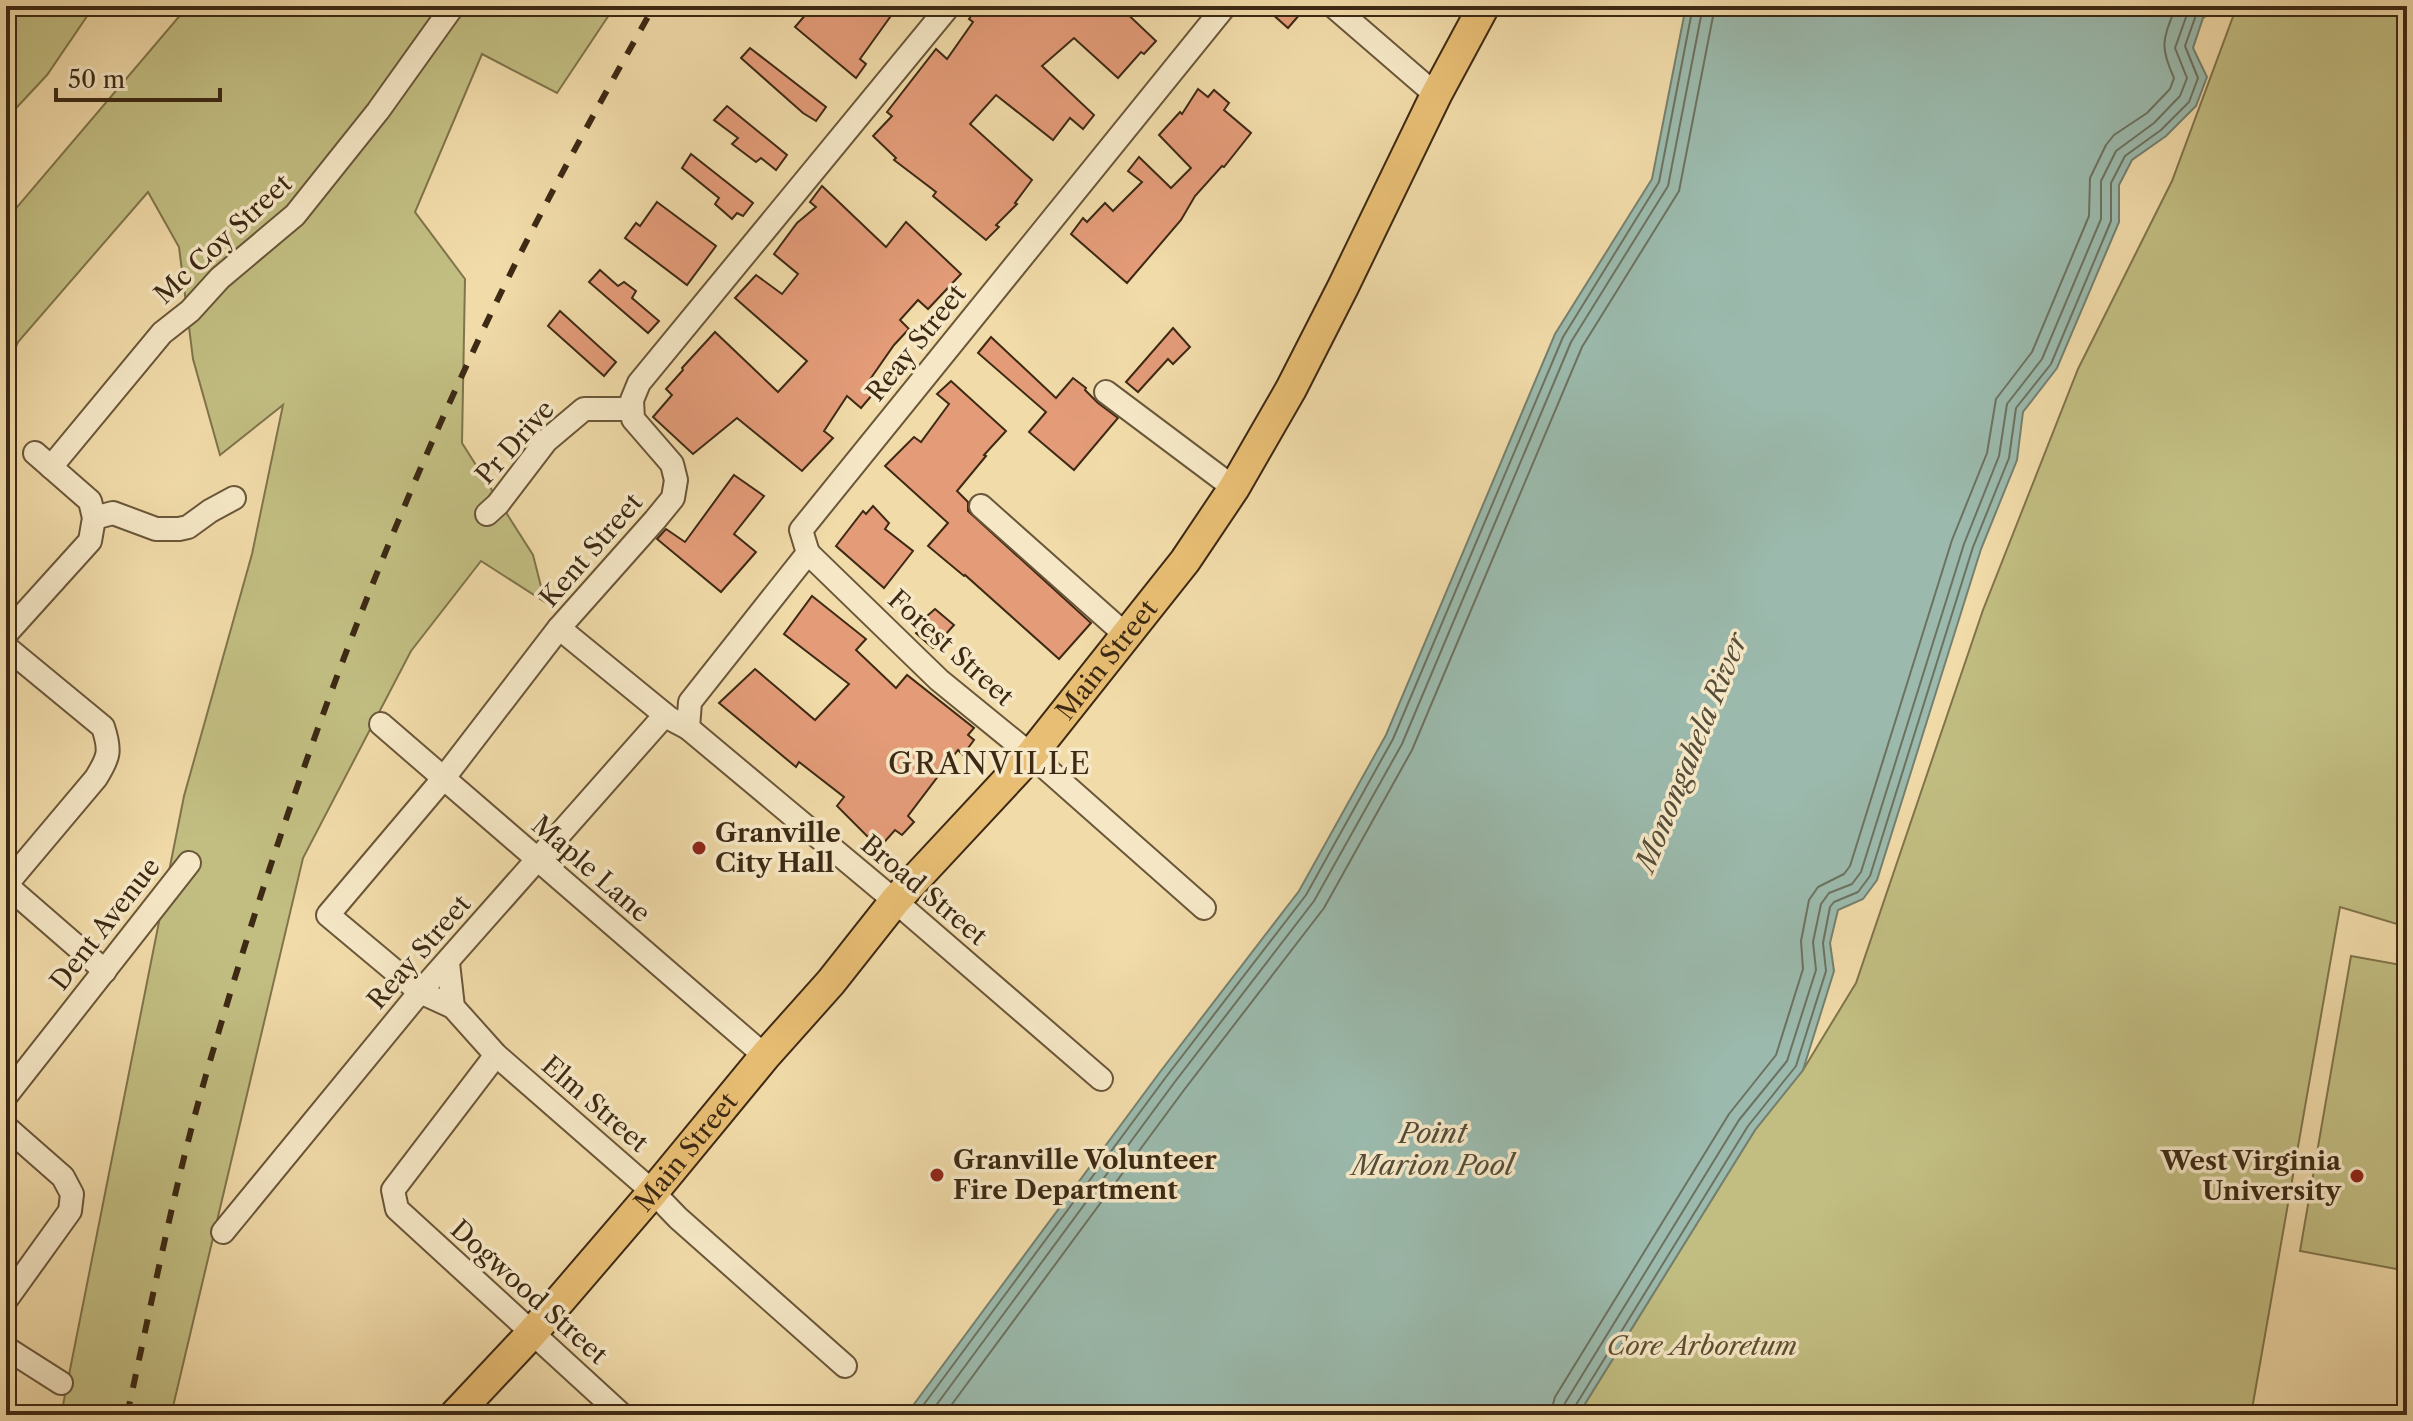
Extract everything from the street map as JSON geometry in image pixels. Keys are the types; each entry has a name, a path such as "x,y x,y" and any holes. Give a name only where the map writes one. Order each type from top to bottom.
{"main road":[{"name":"Main Street","path":"455,1415 532,1333 653,1192 765,1056 831,982 895,901 1031,755 1185,561 1234,488 1310,351 1436,95 1484,6"}],"street":[{"name":"Mc Coy Street","path":"94,518 90,501 43,460 162,333 190,311 220,278 295,215 378,111 453,6"},
{"path":"632,409 639,383 949,6"},
{"name":"Reay Street","path":"808,553 801,530 1225,6"},
{"path":"1333,6 1436,95"},
{"path":"1106,392 1234,488"},
{"name":"Pr Drive","path":"487,514 546,441 584,409 632,409"},
{"name":"Kent Street","path":"420,992 328,915 443,779 559,628 673,498 676,480 672,464 633,419 632,409"},
{"path":"6,634 90,541 94,518 113,513 156,529 179,529 188,527 234,498"},
{"path":"981,506 1127,636"},
{"path":"688,728 690,702 808,553"},
{"name":"Forest Street","path":"808,553 939,680 1031,755 1204,908"},
{"name":"Broad Street","path":"559,628 665,715 688,728 1101,1079"},
{"path":"6,647 103,727 109,746 106,762 96,778 6,885 105,971"},
{"name":"Reay Street","path":"223,1232 420,992 665,715"},
{"name":"Maple Lane","path":"381,724 765,1056"},
{"name":"Dent Avenue","path":"6,1096 189,863"},
{"path":"448,963 453,1007"},
{"path":"420,992 453,1007"},
{"name":"Elm Street","path":"453,1007 496,1055 845,1366"},
{"name":"Dogwood Street","path":"496,1055 393,1190 397,1209 622,1415"},
{"path":"6,1127 63,1177 72,1194 70,1211 6,1300"},
{"path":"6,1348 61,1383"}],"green space":[{"path":"6,6 94,6 47,75 6,119"},
{"path":"188,6 615,6 557,93 482,54 415,212 465,279 462,443 533,555 545,602 481,561 411,651 303,858 171,1415 61,1415 184,796 252,554 283,405 220,455 193,359 179,247 148,192 18,342 6,368 6,220"},
{"name":"Core Arboretum","path":"2237,6 2407,6 2407,927 2340,907 2251,1415 1578,1415 1755,1130 1803,1070 1856,983 1983,610 2078,369 2172,181"},
{"path":"2351,956 2407,966 2407,1271 2300,1251"}],"water":[{"name":"Point Marion Pool","path":"1686,6 2222,6 2203,18 2193,48 2207,77 2196,106 2166,136 2132,160 2119,185 2119,222 2057,368 2023,412 2017,460 1981,549 1877,880 1863,899 1838,910 1830,943 1834,971 1803,1070 1755,1130 1578,1415 906,1415 1160,1072 1299,891 1386,735 1555,334 1652,179"}],"building":[{"path":"813,6 898,6 860,59 866,64 856,78 795,27"},
{"path":"979,6 1119,6 1156,41 1144,54 1141,52 1118,78 1074,38 1042,66 1094,115 1083,129 1070,118 1053,140 996,95 970,124 1032,180 1017,204 986,240 933,196 936,192 894,160 896,158 873,136 892,116 887,112 936,49 947,59 973,22 969,19"},
{"path":"1263,6 1307,6 1288,28"},
{"path":"750,48 826,107 816,121 741,58"},
{"path":"1198,89 1208,97 1214,90 1229,103 1224,110 1251,133 1224,167 1195,196 1181,220 1127,283 1071,234 1083,218 1087,222 1105,203 1113,211 1142,182 1128,171 1139,157 1171,188 1191,168 1159,135 1180,112 1182,114"},
{"path":"727,106 787,155 776,170 761,158 756,162 732,144 738,138 714,120"},
{"path":"691,154 753,203 743,216 737,213 732,219 715,204 719,198 682,168"},
{"path":"822,186 886,247 906,222 961,274 928,309 918,300 900,320 909,329 864,388 872,395 861,408 847,396 824,431 833,438 802,471 737,418 693,454 653,417 672,395 666,389 715,332 778,392 807,361 735,298 756,275 782,294 798,274 774,254 797,223 816,207 810,202"},
{"path":"657,202 716,246 687,285 625,238 636,223 640,226"},
{"path":"600,270 618,286 624,282 636,291 632,298 659,321 648,333 589,282"},
{"path":"560,311 616,362 604,376 548,326"},
{"path":"1173,328 1190,347 1173,364 1168,359 1138,392 1126,382"},
{"path":"991,337 1056,398 1073,378 1118,418 1074,470 1029,432 1046,412 978,353"},
{"path":"951,381 1006,431 957,491 968,502 968,511 1091,623 1059,659 928,546 948,523 885,466 914,437 921,442 949,404 937,394"},
{"path":"734,475 764,496 734,534 756,552 721,592 657,539 666,529 685,542"},
{"path":"873,506 889,523 885,529 913,551 884,588 836,546 863,511 866,514"},
{"path":"812,596 866,639 856,650 896,688 907,675 974,728 968,735 974,740 963,755 958,750 908,816 914,822 902,835 895,830 879,848 837,806 844,797 799,762 796,767 719,703 755,669 815,720 849,684 784,634"},
{"path":"935,609 954,625 933,648 916,633 921,626 918,624"}],"railway":[{"path":"127,1415 174,1202 206,1075 262,891 358,620 432,443 492,311 582,135 654,6"}],"place":[{"name":"Granville City Hall","path":"699,848"},
{"name":"Granville Volunteer Fire Department","path":"937,1175"},
{"name":"West Virginia University","path":"2357,1176"}],"district":[{"name":"GRANVILLE","path":"990,764"}],"water label":[{"name":"Monongahela River","path":"1691,752"}]}
